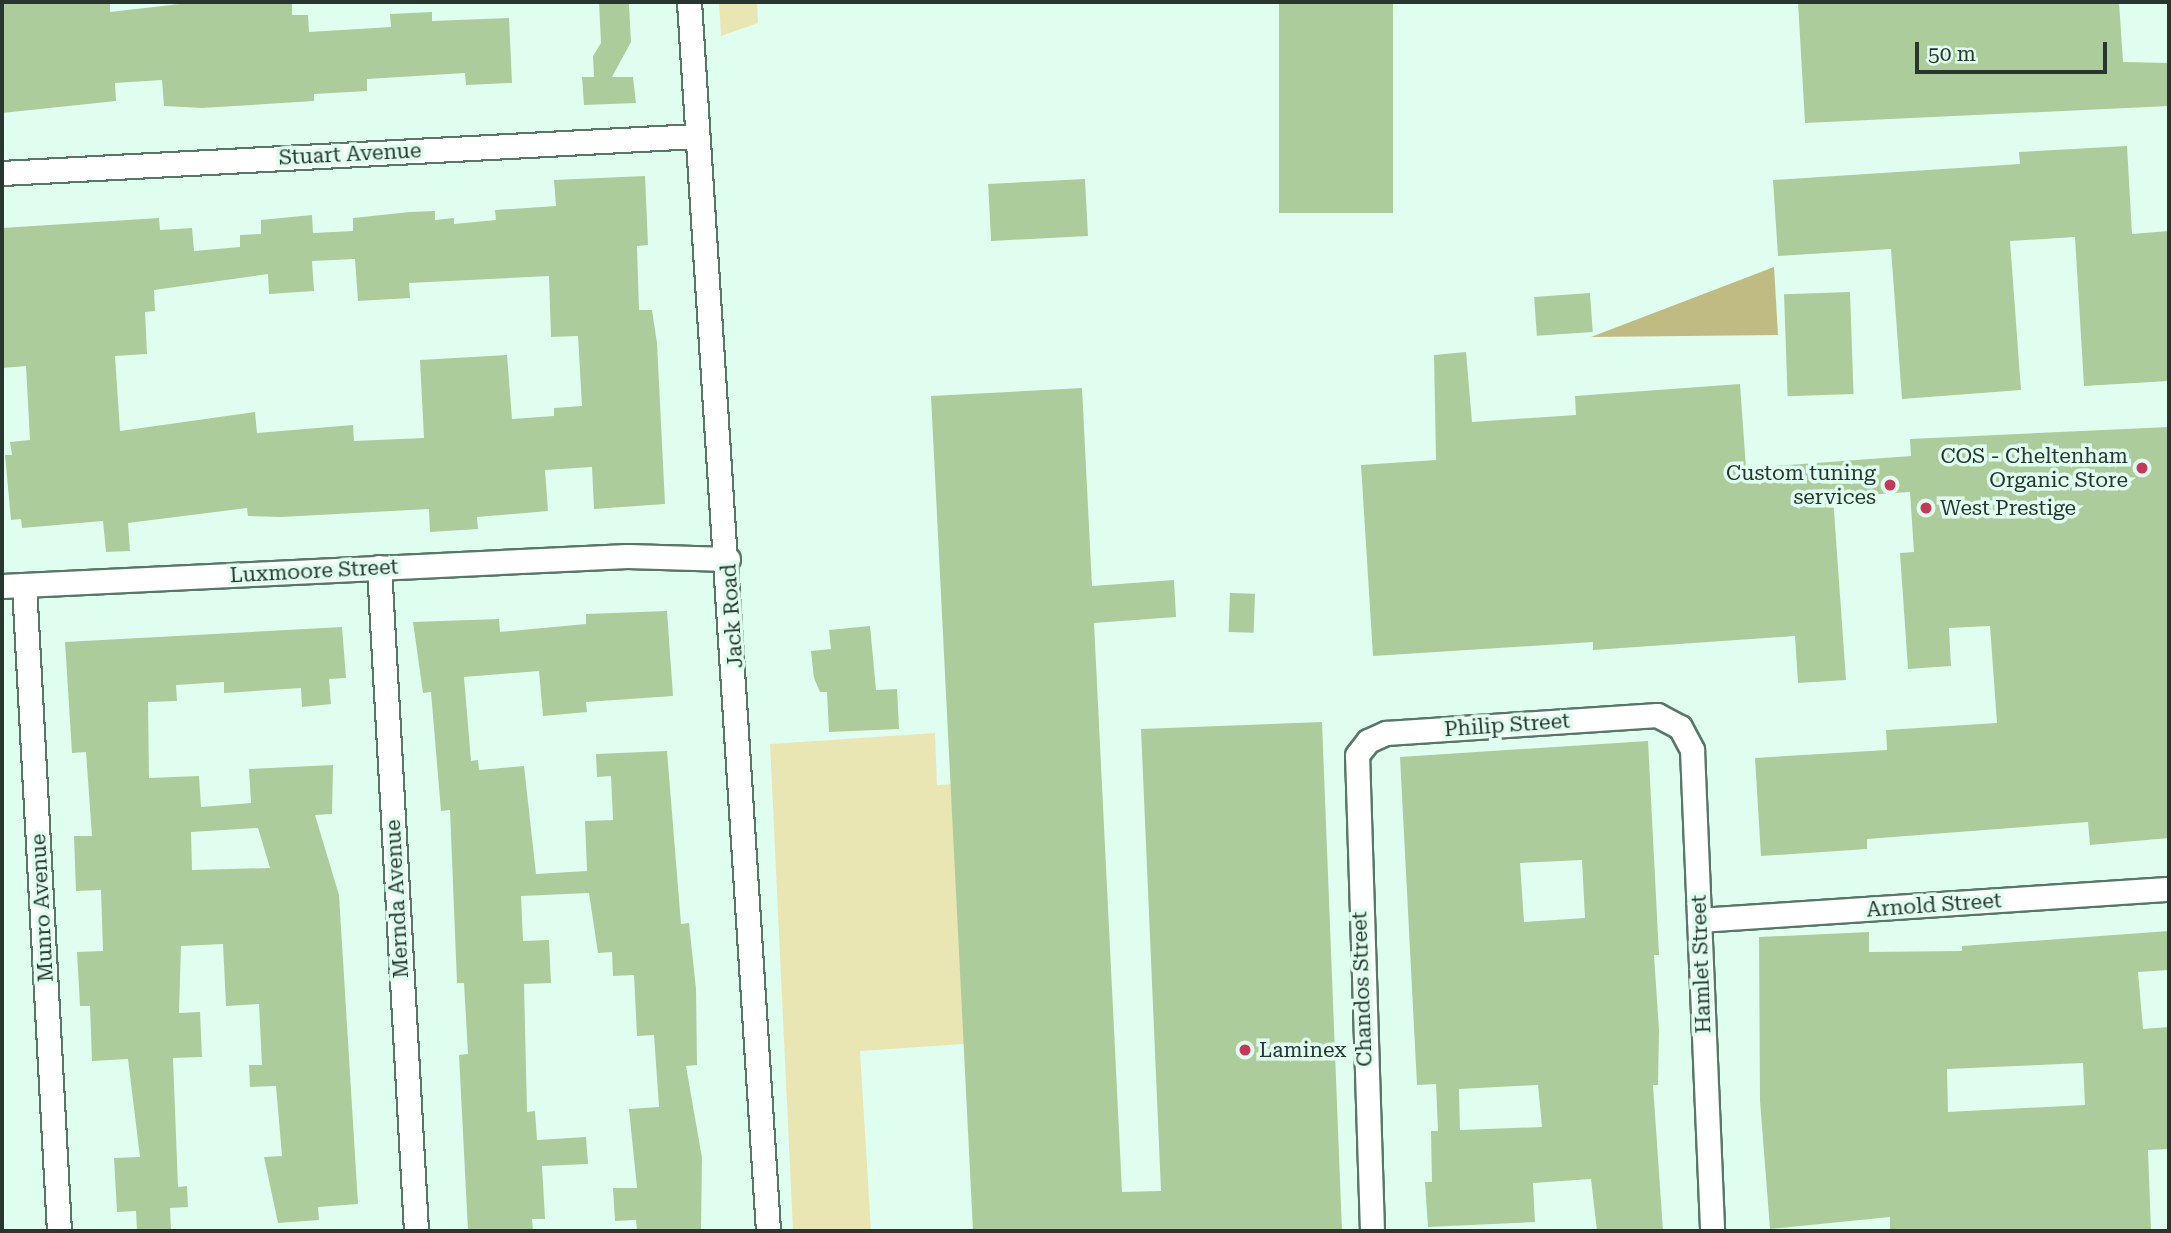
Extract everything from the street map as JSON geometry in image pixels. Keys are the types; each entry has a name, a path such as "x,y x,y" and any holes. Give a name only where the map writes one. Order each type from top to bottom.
{"street":[{"name":"Jack Road","path":"689,2 728,550 768,1231"},
{"name":"Stuart Avenue","path":"2,173 697,136"},
{"name":"Luxmoore Street","path":"13,585 728,550"},
{"name":"Mernda Avenue","path":"379,567 416,1231"},
{"name":"Munro Avenue","path":"13,585 60,1231"},
{"name":"Philip Street","path":"1361,748 1386,733 1657,715"},
{"name":"Hamlet Street","path":"1657,715 1673,721 1690,742 1712,1231"},
{"name":"Chandos Street","path":"1361,748 1353,780 1372,1231"},
{"name":"Arnold Street","path":"1699,920 2169,889"}],"shaded area":[{"path":"719,2 757,2 758,23 721,36"},
{"path":"1774,267 1778,335 1591,337"},
{"path":"935,733 937,785 951,784 964,1044 860,1051 871,1231 793,1231 770,744"}],"building":[{"path":"2,2 110,2 110,12 197,2 292,2 292,15 308,15 309,32 391,27 390,14 432,12 432,21 509,18 512,83 466,85 465,73 367,79 367,91 314,94 314,101 202,108 164,106 162,80 115,83 116,101 2,113"},
{"path":"599,2 629,4 631,42 612,77 633,77 636,103 584,105 582,77 594,77 593,56 601,43"},
{"path":"1279,2 1393,2 1393,213 1279,213"},
{"path":"1798,2 2119,2 2123,62 2169,63 2169,106 1805,123"},
{"path":"2127,146 2132,234 2169,231 2169,381 2084,386 2075,237 2010,241 2021,390 1902,399 1891,249 1778,256 1773,180 2020,164 2019,152"},
{"path":"645,176 648,245 637,246 639,310 652,310 657,343 665,504 594,509 592,467 545,470 548,511 477,517 478,529 430,532 429,509 281,517 248,516 247,508 128,523 130,551 106,552 103,521 22,528 21,519 11,520 5,455 12,455 10,442 30,440 26,366 2,368 2,228 159,218 160,230 192,228 194,251 240,247 240,235 261,234 261,220 312,215 313,233 353,231 353,218 410,212 435,211 435,220 454,218 454,224 496,220 495,210 556,206 554,180","holes":["355,259 358,301 410,298 409,283 549,276 551,337 578,336 582,406 554,408 554,416 512,419 507,355 420,360 424,438 354,441 353,425 257,433 255,412 120,431 115,356 147,354 145,312 155,311 154,290 268,274 269,294 314,291 312,261"]},
{"path":"1085,179 1088,236 991,241 988,184"},
{"path":"1850,292 1854,394 1788,396 1784,294"},
{"path":"1590,293 1593,332 1537,336 1534,297"},
{"path":"1466,352 1472,422 1576,415 1575,396 1740,384 1746,468 1911,456 1910,439 2169,427 2169,838 2090,845 2088,822 1867,839 1867,849 1761,856 1755,758 1887,750 1886,730 1997,723 1990,626 1949,628 1951,666 1908,669 1900,553 1914,552 1910,492 1833,497 1846,680 1798,683 1795,636 1593,650 1593,642 1373,656 1361,465 1436,460 1434,355"},
{"path":"1082,388 1092,586 1174,580 1176,617 1094,623 1122,1192 1161,1191 1141,729 1322,722 1342,1231 973,1231 931,396"},
{"path":"1230,593 1255,594 1254,633 1229,632"},
{"path":"667,611 673,696 586,702 587,712 543,716 539,671 464,677 471,761 478,760 479,770 524,766 536,874 587,871 585,821 613,820 611,776 597,777 596,754 667,751 681,924 689,923 696,989 697,1065 686,1066 702,1158 701,1231 637,1231 636,1220 615,1221 613,1188 637,1188 629,1109 659,1107 654,1035 637,1036 634,975 613,976 612,952 598,953 589,893 521,896 523,941 549,940 551,983 524,984 527,1112 535,1111 537,1140 586,1137 588,1164 542,1166 545,1219 532,1219 533,1231 468,1231 459,1055 468,1054 464,983 457,983 450,810 441,811 431,692 423,693 413,622 499,619 500,632 586,624 586,614"},
{"path":"870,626 876,690 897,689 899,729 829,732 827,692 820,692 814,678 811,651 831,649 829,630"},
{"path":"342,627 346,678 329,679 331,704 302,707 301,688 224,693 224,682 176,685 177,701 148,702 149,778 199,776 201,807 251,803 249,769 333,765 332,814 315,815 339,895 358,1204 318,1207 319,1220 278,1223 264,1157 282,1156 276,1086 250,1087 249,1065 262,1065 259,1004 226,1006 223,944 181,946 179,1013 200,1012 202,1057 173,1058 178,1187 187,1186 188,1207 170,1208 171,1231 137,1231 136,1211 117,1212 114,1158 140,1157 128,1059 92,1061 90,1006 80,1006 77,952 103,951 101,890 76,891 74,836 92,836 86,752 72,753 65,642","holes":["258,828 270,868 192,870 191,832"]},
{"path":"1648,741 1659,955 1654,955 1659,1030 1658,1085 1653,1085 1663,1231 1597,1231 1591,1179 1533,1183 1535,1222 1428,1227 1425,1182 1432,1182 1431,1131 1438,1131 1436,1084 1417,1085 1400,757","holes":["1582,860 1585,918 1524,922 1520,863","1538,1085 1542,1127 1460,1130 1459,1089"]},
{"path":"2169,931 2169,970 2138,972 2143,1029 2169,1027 2169,1149 2148,1150 2151,1231 1890,1231 1890,1217 1770,1229 1760,1101 1759,937 1869,932 1869,952 1962,951 1962,946","holes":["2083,1063 2085,1105 1948,1112 1947,1069"]}],"place":[{"name":"COS - Cheltenham Organic Store","path":"2142,468"},
{"name":"Custom tuning services","path":"1890,485"},
{"name":"West Prestige","path":"1926,508"},
{"name":"Laminex","path":"1245,1050"}]}
